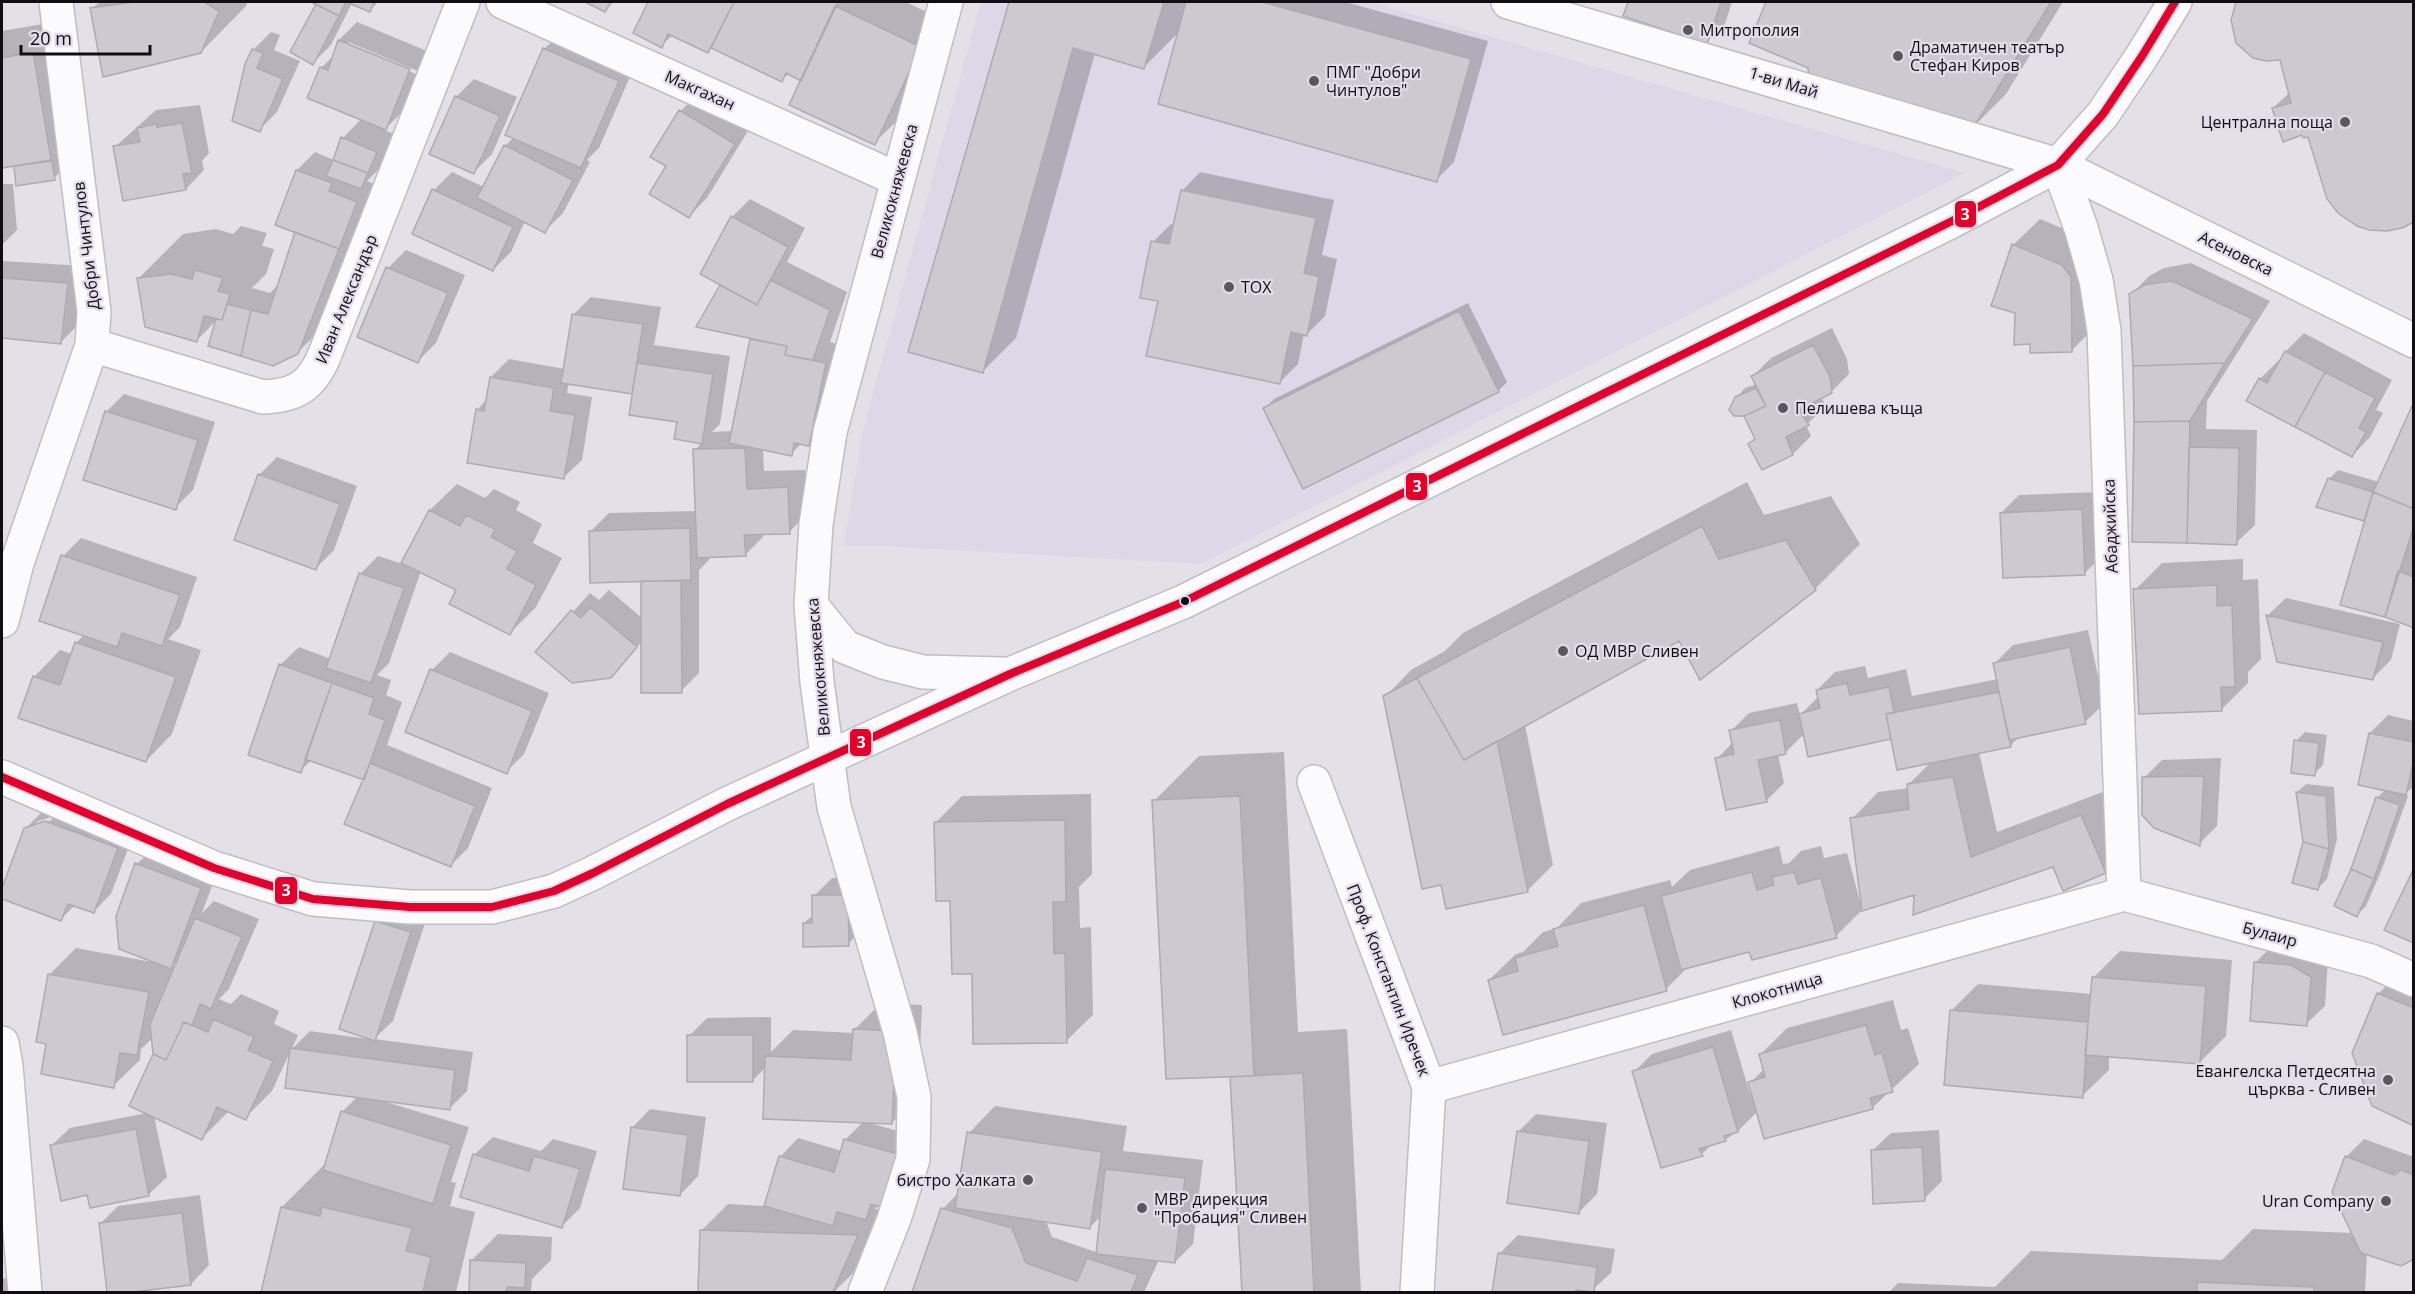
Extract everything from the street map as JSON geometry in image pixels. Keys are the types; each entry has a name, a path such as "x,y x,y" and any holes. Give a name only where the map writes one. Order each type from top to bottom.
{"street":[{"name":"Добри Чинтулов","path":"2,621 17,563 92,345 94,311 56,2"},
{"name":"Иван Александър","path":"92,345 263,397 288,394 309,382 319,369 462,2"},
{"name":"Макгахан","path":"503,2 897,179"},
{"name":"Великокняжевска","path":"865,1293 894,1219 913,1159 914,1097 900,1032 834,807 811,604 816,524 830,432 946,2"},
{"name":"1-ви Май","path":"1508,2 2058,165"},
{"path":"2,777 214,868 314,899 410,907 492,907 554,891 727,804 1010,674 1183,602 1952,221 2058,165 2103,114 2175,2"},
{"name":"Асеновска","path":"2058,165 2414,341"},
{"name":"Абаджийска","path":"2058,165 2081,228 2096,280 2104,331 2124,894"},
{"path":"811,604 845,647 883,662 923,672 1010,674"},
{"name":"Проф. Константин Иречек","path":"1314,782 1430,1087 1417,1293"},
{"name":"Булаир","path":"2124,894 2371,962 2414,980"},
{"name":"Клокотница","path":"1430,1087 2124,894"},
{"path":"2,1043 6,1066 25,1293"}],"shaded area":[{"path":"981,2 1370,2 1965,173 1201,564 883,546 844,546 863,430"}],"building":[{"path":"134,2 204,2 219,11 201,53 103,77 90,8"},
{"path":"311,2 346,2 339,16"},
{"path":"346,2 374,2 370,12"},
{"path":"585,2 611,2 605,12"},
{"path":"648,2 734,2 708,53 668,34 662,48 633,33"},
{"path":"734,2 838,2 801,81 786,73 782,82 711,48"},
{"path":"1009,2 1164,2 1144,69 1073,48 983,373 908,352"},
{"name":"ПМГ \"Добри Чинтулов\"","path":"1186,2 1262,2 1471,59 1437,182 1158,104"},
{"name":"Митрополия","path":"1628,2 1721,2 1707,44 1623,16"},
{"name":"Драматичен театър Стефан Киров","path":"1766,2 2051,2 1972,130 1809,81 1808,68 1749,43"},
{"name":"Централна поща","path":"2236,2 2414,2 2414,222 2402,228 2387,231 2369,230 2357,226 2338,213 2327,199 2308,137 2303,138 2302,135 2283,142 2272,108 2291,103 2280,60 2266,61 2253,58 2236,43 2231,20"},
{"path":"316,4 339,16 313,65 290,52"},
{"path":"835,6 921,47 875,145 789,105"},
{"path":"338,40 410,69 386,130 307,98 320,67 328,70"},
{"path":"543,48 619,81 581,168 505,135"},
{"path":"252,49 263,53 257,68 283,79 260,132 232,121 245,64"},
{"path":"33,52 51,160 2,168 2,58"},
{"path":"455,96 500,116 474,174 429,154"},
{"path":"679,110 735,144 689,218 649,194 666,166 650,157"},
{"path":"182,123 192,173 183,174 186,190 123,201 113,146 140,142 137,128"},
{"path":"341,137 377,152 368,173 333,160"},
{"path":"504,145 573,180 545,233 477,198"},
{"path":"333,160 368,173 361,189 326,176"},
{"path":"52,161 55,180 16,186 14,166"},
{"path":"296,170 332,183 329,191 357,202 339,249 275,225"},
{"path":"432,189 513,227 493,271 412,234"},
{"name":"ТОХ","path":"1181,190 1316,218 1304,273 1319,277 1307,336 1291,332 1280,384 1146,356 1158,301 1140,298 1151,241 1169,244"},
{"path":"731,216 788,247 757,305 700,274"},
{"path":"295,232 339,249 298,354 273,366 241,356 251,310 268,314"},
{"path":"2012,244 2062,265 2071,277 2072,352 2030,353 2030,344 2014,345 2015,313 1991,306"},
{"path":"386,267 448,293 418,363 357,337"},
{"path":"195,270 223,278 218,291 230,294 222,320 204,316 197,342 145,327 137,278 171,274 192,279"},
{"path":"2,278 68,283 61,344 2,338"},
{"path":"770,280 830,310 813,360 785,355 787,346 696,327 720,285 757,305"},
{"path":"2172,281 2253,319 2225,363 2133,366 2129,294 2144,285"},
{"path":"227,304 251,310 241,356 208,346 216,319 222,320"},
{"path":"1459,311 1499,392 1303,489 1263,408"},
{"path":"572,314 643,324 632,394 561,383"},
{"path":"750,339 787,346 785,355 826,363 809,446 794,443 792,456 729,443"},
{"name":"Пелишева къща","path":"1813,345 1830,377 1832,393 1799,410 1809,425 1786,437 1793,455 1762,470 1748,444 1755,439 1744,416 1766,406 1751,376"},
{"path":"2285,351 2325,372 2295,427 2246,401 2259,378 2267,383"},
{"path":"637,363 713,374 702,444 674,439 677,422 629,415"},
{"path":"2225,363 2190,421 2134,422 2133,366"},
{"path":"2325,372 2375,398 2359,428 2366,432 2352,457 2295,427"},
{"path":"490,377 554,388 550,411 575,415 564,479 467,463 476,409 484,411"},
{"path":"1756,388 1766,406 1744,416 1734,416 1729,410 1735,397"},
{"path":"2412,406 2414,407 2414,509 2373,492"},
{"path":"105,411 198,440 176,510 83,480"},
{"path":"2190,421 2187,543 2132,542 2134,422"},
{"path":"2189,447 2239,448 2237,545 2187,543"},
{"path":"745,448 747,489 788,487 790,534 744,535 746,556 697,558 693,449"},
{"path":"258,474 340,504 316,570 234,540"},
{"path":"2328,478 2373,492 2364,521 2316,507"},
{"path":"2373,492 2414,509 2414,526 2385,617 2340,605"},
{"path":"2082,509 2085,575 2003,578 2000,513"},
{"path":"429,510 460,526 466,515 495,529 491,537 517,551 507,569 536,585 510,635 449,604 456,590 401,563"},
{"name":"ОД МВР Сливен","path":"1702,526 1719,559 1786,540 1816,590 1700,680 1679,641 1464,760 1417,678"},
{"path":"690,528 691,580 590,583 589,531"},
{"path":"61,555 180,595 162,646 122,633 117,647 39,621"},
{"path":"2398,571 2414,577 2414,628 2385,617"},
{"path":"359,573 404,588 371,683 326,668"},
{"path":"641,581 681,581 682,693 641,693"},
{"path":"2217,585 2217,606 2232,605 2235,687 2221,687 2222,711 2139,714 2133,589"},
{"path":"590,607 637,647 611,678 572,683 535,652 571,610 581,618"},
{"path":"2266,615 2383,642 2373,680 2277,662"},
{"path":"75,642 176,677 146,762 18,718 33,676 60,685"},
{"path":"2070,647 2086,724 2009,740 1993,663"},
{"path":"279,664 332,683 301,773 248,755"},
{"path":"430,669 532,711 507,774 405,732"},
{"path":"1417,678 1464,760 1497,741 1528,892 1446,909 1441,885 1422,889 1383,696"},
{"path":"332,683 374,698 369,714 385,720 364,780 305,759"},
{"path":"1847,683 1850,695 1889,687 1894,713 1886,714 1891,739 1808,757 1799,714 1820,708 1816,690"},
{"path":"1999,692 2011,747 1897,770 1886,714"},
{"path":"1780,720 1786,754 1758,760 1767,802 1726,810 1715,758 1734,754 1729,730"},
{"path":"2369,733 2414,742 2414,759 2406,795 2358,785"},
{"path":"2294,740 2319,743 2315,776 2291,773"},
{"path":"370,763 475,806 451,867 344,824"},
{"path":"2204,776 2200,846 2154,828 2142,815 2142,777"},
{"path":"1953,777 1971,857 2081,815 2106,873 2063,891 2053,867 1913,915 1914,895 1862,911 1850,818 1909,809 1907,784"},
{"path":"2296,792 2326,796 2329,849 2303,842"},
{"path":"1240,796 1254,1076 1166,1079 1152,800"},
{"path":"2376,797 2400,805 2374,879 2351,869"},
{"path":"1065,820 1066,902 1053,902 1054,954 1065,953 1067,1043 973,1044 972,974 952,974 950,901 936,901 934,822"},
{"path":"45,821 118,848 94,913 68,904 61,921 2,899 2,888 24,828"},
{"path":"2303,842 2329,849 2318,890 2292,883"},
{"path":"135,863 201,888 171,969 119,949 116,916"},
{"path":"2414,868 2414,943 2384,930"},
{"path":"2351,869 2374,879 2357,917 2334,906"},
{"path":"1752,872 1757,890 1774,885 1772,877 1794,872 1798,884 1821,878 1837,938 1752,960 1749,952 1681,970 1661,896"},
{"path":"812,895 848,895 849,946 803,947 803,923 812,923"},
{"path":"1644,905 1667,991 1503,1035 1488,980 1518,971 1515,958 1558,946 1553,929"},
{"path":"195,918 242,937 211,1009 200,1004 192,1025 184,1022 166,1060 153,1054 150,1024"},
{"path":"375,921 411,932 375,1041 339,1029"},
{"path":"2254,962 2291,965 2311,977 2307,1026 2250,1021"},
{"path":"48,974 149,992 137,1055 120,1053 114,1088 41,1074 46,1044 36,1042"},
{"path":"2092,977 2206,986 2200,1064 2085,1055"},
{"name":"Евангелска Петдесятна църква - Сливен","path":"2377,993 2414,1008 2414,1126 2372,1106 2352,1053"},
{"path":"1950,1010 2088,1022 2083,1098 1944,1085"},
{"path":"213,1019 254,1037 248,1050 273,1061 246,1120 217,1107 202,1140 129,1106 153,1054 166,1060 184,1022 208,1032"},
{"path":"1866,1025 1875,1055 1882,1053 1893,1092 1870,1098 1873,1109 1764,1139 1748,1082 1765,1077 1759,1054"},
{"path":"853,1029 896,1031 892,1124 763,1119 765,1056 851,1060"},
{"path":"687,1035 753,1035 753,1082 687,1082"},
{"path":"1713,1047 1738,1132 1724,1136 1726,1141 1699,1149 1703,1156 1661,1168 1632,1071"},
{"path":"290,1048 455,1070 450,1110 285,1088"},
{"path":"1303,1073 1314,1292 1242,1292 1230,1077"},
{"path":"341,1111 451,1145 433,1204 323,1170"},
{"path":"631,1127 688,1135 680,1196 623,1189"},
{"path":"136,1129 149,1196 90,1208 87,1195 61,1201 50,1145"},
{"path":"1517,1131 1589,1141 1579,1214 1507,1203"},
{"name":"бистро Халката","path":"967,1132 1102,1152 1090,1229 955,1208"},
{"path":"844,1139 905,1156 890,1210 871,1204 866,1220 837,1212 833,1226 764,1206 779,1156 834,1172"},
{"path":"1922,1147 1925,1201 1873,1204 1871,1150"},
{"path":"473,1154 529,1171 534,1156 580,1169 562,1228 460,1197"},
{"path":"2345,1156 2394,1175 2401,1170 2414,1175 2414,1259 2401,1266 2361,1253 2332,1192"},
{"path":"1105,1169 1185,1178 1175,1263 1096,1254"},
{"path":"281,1207 320,1216 322,1207 412,1228 406,1251 431,1257 423,1292 261,1292"},
{"path":"941,1208 1012,1228 1026,1263 1077,1281 1087,1258 1138,1275 1131,1292 912,1292"},
{"path":"182,1213 191,1285 132,1292 107,1292 99,1223"},
{"path":"700,1230 858,1235 833,1292 698,1292"},
{"path":"1498,1253 1597,1267 1594,1292 1576,1290 1575,1292 1492,1292"},
{"path":"470,1260 526,1263 525,1288 507,1287 506,1292 469,1292"},
{"path":"2197,1282 2314,1287 2314,1292 2197,1292"}],"transit line":[{"name":"3","path":"2,777 214,868 313,899 410,907 492,907 554,891 727,804 1010,674 1183,602 1952,221 2058,165 2103,114 2175,2"}],"place":[{"name":"Митрополия","path":"1688,30"},
{"name":"Драматичен театър Стефан Киров","path":"1898,56"},
{"name":"ПМГ \"Добри Чинтулов\"","path":"1314,81"},
{"name":"Централна поща","path":"2345,122"},
{"name":"ТОХ","path":"1229,287"},
{"name":"Пелишева къща","path":"1783,408"},
{"name":"ОД МВР Сливен","path":"1563,651"},
{"name":"Евангелска Петдесятна църква - Сливен","path":"2388,1080"},
{"name":"бистро Халката","path":"1028,1180"},
{"name":"Uran Company","path":"2386,1201"},
{"name":"МВР дирекция \"Пробация\" Сливен","path":"1142,1208"}]}
